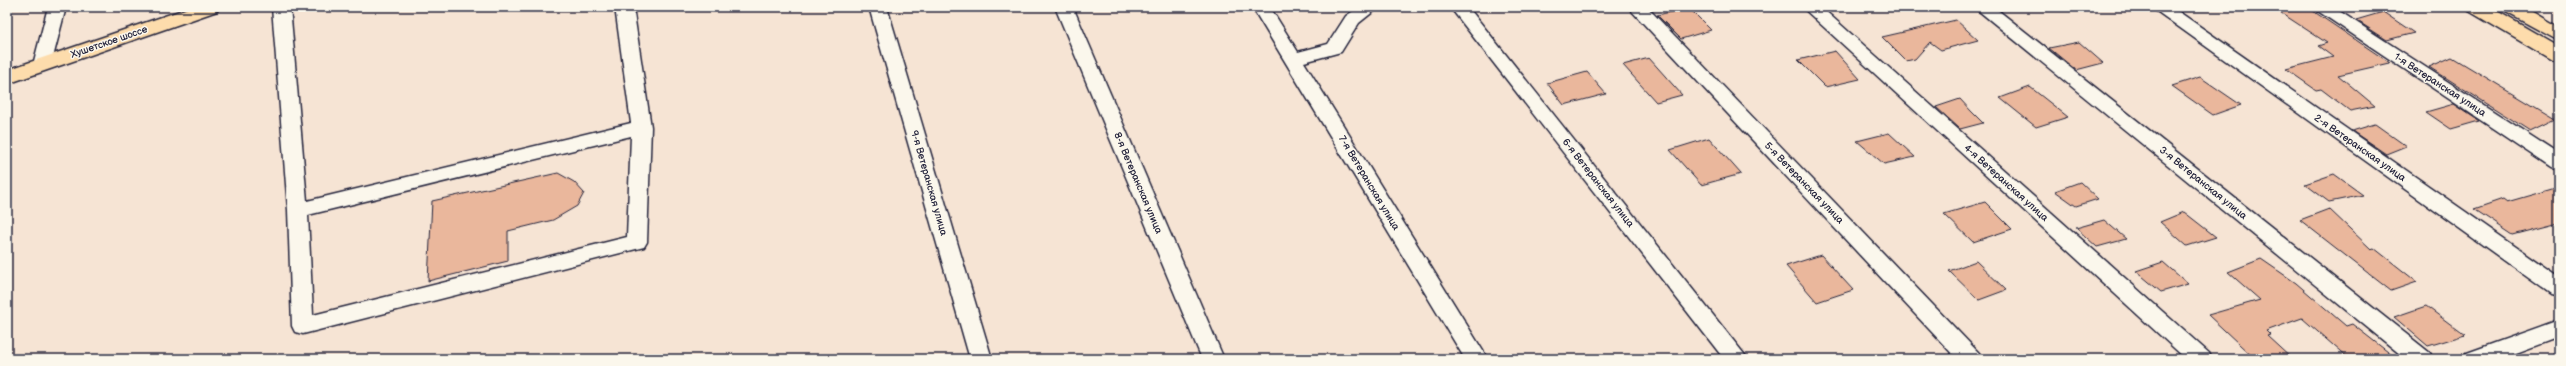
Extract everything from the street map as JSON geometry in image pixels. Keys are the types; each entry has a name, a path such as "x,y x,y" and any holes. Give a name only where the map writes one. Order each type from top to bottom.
{"main road":[{"name":"Хушетское шоссе","path":"7,77 210,7"},
{"path":"2476,7 2559,56"},
{"path":"2511,7 2559,35"}],"street":[{"path":"42,65 58,7"},
{"path":"281,7 298,210 303,326 637,242 641,127 624,7"},
{"name":"9-я Ветеранская улица","path":"878,7 981,359"},
{"name":"8-я Ветеранская улица","path":"1064,7 1213,359"},
{"name":"7-я Ветеранская улица","path":"1261,7 1477,359"},
{"path":"1293,59 1335,48 1352,20 1370,7"},
{"name":"6-я Ветеранская улица","path":"1459,7 1737,359"},
{"name":"5-я Ветеранская улица","path":"1637,7 1972,359"},
{"name":"4-я Ветеранская улица","path":"1812,7 2201,359"},
{"name":"3-я Ветеранская улица","path":"1984,7 2422,359"},
{"name":"2-я Ветеранская улица","path":"2160,7 2559,288"},
{"name":"1-я Ветеранская улица","path":"2321,7 2559,163"},
{"path":"298,210 641,127"},
{"path":"2475,359 2559,328"}],"building":[{"path":"2272,7 2307,7 2390,63 2338,75 2375,106 2350,111 2321,89 2316,90 2286,69 2333,57 2318,46 2327,43"},
{"path":"1689,8 1711,30 1681,39 1657,15"},
{"path":"2383,12 2414,33 2387,40 2356,20"},
{"path":"1956,20 1978,40 1941,50 1930,42 1915,59 1906,61 1882,37"},
{"path":"2079,42 2103,63 2076,70 2049,48"},
{"path":"1835,51 1860,79 1825,87 1798,60"},
{"path":"2452,57 2555,119 2530,131 2429,67"},
{"path":"1649,58 1682,95 1656,102 1623,65"},
{"path":"1587,72 1606,94 1564,105 1547,83"},
{"path":"2200,77 2241,105 2213,115 2172,86"},
{"path":"2030,87 2068,117 2036,127 2000,98"},
{"path":"1960,99 1983,123 1960,129 1936,107"},
{"path":"2454,104 2479,121 2451,129 2426,112"},
{"path":"2375,124 2406,146 2386,154 2352,131"},
{"path":"1889,133 1915,157 1884,164 1857,141"},
{"path":"1709,138 1741,174 1701,185 1670,150"},
{"path":"558,173 574,182 584,193 577,206 553,220 508,231 508,261 428,281 432,201"},
{"path":"2334,174 2363,195 2329,202 2305,184"},
{"path":"2080,182 2098,199 2076,206 2055,191"},
{"path":"2559,187 2559,223 2513,235 2474,209 2503,199 2507,202"},
{"path":"1985,202 2012,229 1973,242 1944,214"},
{"path":"2329,209 2371,249 2374,248 2417,282 2391,291 2300,220"},
{"path":"2184,212 2216,237 2187,246 2160,222"},
{"path":"2104,220 2126,239 2097,247 2076,228"},
{"path":"1821,255 1853,290 1817,302 1786,266"},
{"path":"2261,259 2296,283 2346,326 2352,324 2397,359 2349,359 2302,318 2266,331 2270,335 2267,336 2292,359 2255,359 2208,315 2260,300 2228,272"},
{"path":"1976,261 2006,290 1979,300 1949,271"},
{"path":"2163,262 2188,284 2161,292 2136,271"},
{"path":"2426,306 2465,335 2428,346 2394,317"}]}
